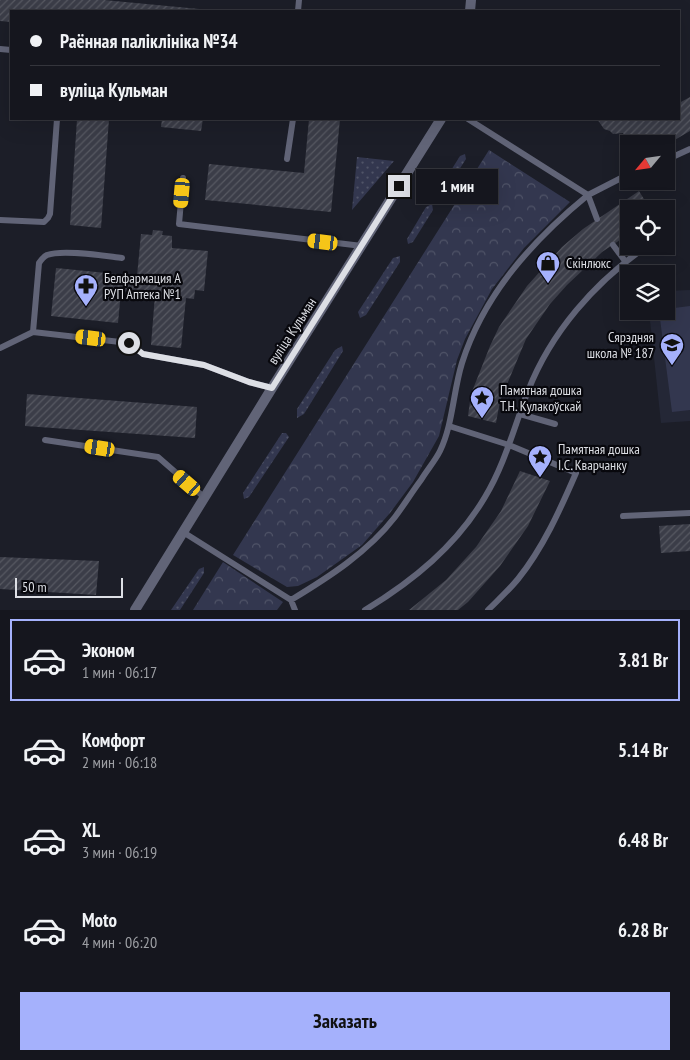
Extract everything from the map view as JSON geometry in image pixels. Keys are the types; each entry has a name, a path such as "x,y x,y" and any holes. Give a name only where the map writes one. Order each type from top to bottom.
{"street":[{"name":"вуліца Кульман","path":"135,610 272,388 441,120"}],"lane":[{"path":"0,220 44,222 48,218 50,214 58,120"},
{"path":"288,159 293,120"},
{"path":"470,120 588,195 597,219"},
{"path":"675,156 690,149"},
{"path":"183,178 179,224 362,246"},
{"path":"291,600 344,565 365,548 394,518 440,451 449,426 455,389 467,348 481,318 497,292 545,232 588,195 620,179"},
{"path":"613,245 625,262"},
{"path":"33,332 39,264 42,258 48,254 78,253 122,258"},
{"path":"365,610 395,592 432,563 458,535 498,474 538,368 558,334 599,286 635,255"},
{"path":"0,348 33,332 129,343 143,354 204,365 249,382 272,388"},
{"path":"520,414 555,424"},
{"path":"449,426 509,445 576,474 546,537 518,578 488,610"},
{"path":"45,440 158,457 205,498"},
{"path":"623,516 690,513"},
{"path":"184,532 291,600 294,610"}],"shaded area":[{"name":"Сярэдняя школа № 187","path":"690,290 690,421 661,423 650,320 675,320 675,291"}],"green space":[{"path":"489,150 570,202 524,248 492,289 465,339 457,360 439,436 413,482 390,513 362,545 317,577 298,586 287,587 233,555"},
{"path":"465,154 466,159 443,195 438,195 438,191 460,156"},
{"path":"357,157 394,161 352,210"},
{"path":"432,204 433,210 413,242 408,244 407,239 426,207"},
{"path":"400,256 400,262 366,315 360,318 358,312 393,258"},
{"path":"690,306 690,410 672,412 660,320 675,320 675,308"},
{"path":"342,346 343,351 304,414 297,418 297,409 335,350"},
{"path":"282,433 286,433 289,437 249,497 244,499 243,493"},
{"path":"223,562 283,602 277,610 193,610"},
{"path":"204,567 204,573 180,610 171,610 199,569"}],"building":[{"path":"0,0 104,0 210,10 10,10 10,22 0,21"},
{"path":"690,97 690,131 675,140 675,135 613,134 604,129 598,120 680,120 680,102"},
{"path":"77,120 109,120 101,228 70,225"},
{"path":"162,120 203,120 201,131 161,127"},
{"path":"309,120 340,120 331,212 205,200 209,164 304,173"},
{"path":"639,191 644,200 626,200"},
{"path":"620,204 620,240 602,252 567,285 550,304 526,339 500,401 496,423 468,416 471,394 499,327 527,286 562,247 583,229"},
{"path":"153,230 163,231 162,235 172,236 172,248 208,251 204,291 195,290 194,299 186,298 181,348 151,345 155,295 121,291 118,323 51,316 56,268 137,276 141,234 152,235"},
{"path":"27,394 197,407 195,438 25,426"},
{"path":"520,471 550,481 528,526 500,566 468,602 458,610 409,610 446,580 476,547 501,511"},
{"path":"690,524 690,551 661,553 659,526"},
{"path":"0,557 99,561 96,595 0,589"}],"place":[{"name":"Скінлюкс","path":"548,284"},
{"name":"Белфармация А РУП Аптека №1","path":"86,307"},
{"name":"Сярэдняя школа № 187","path":"672,366"},
{"name":"Памятная дошка Т.Н. Кулакоўскай","path":"482,419"},
{"name":"Памятная дошка І.С. Кварчанку","path":"540,478"}],"route":[{"path":"129,343 143,354 204,365 249,382 272,388 399,186"}]}
